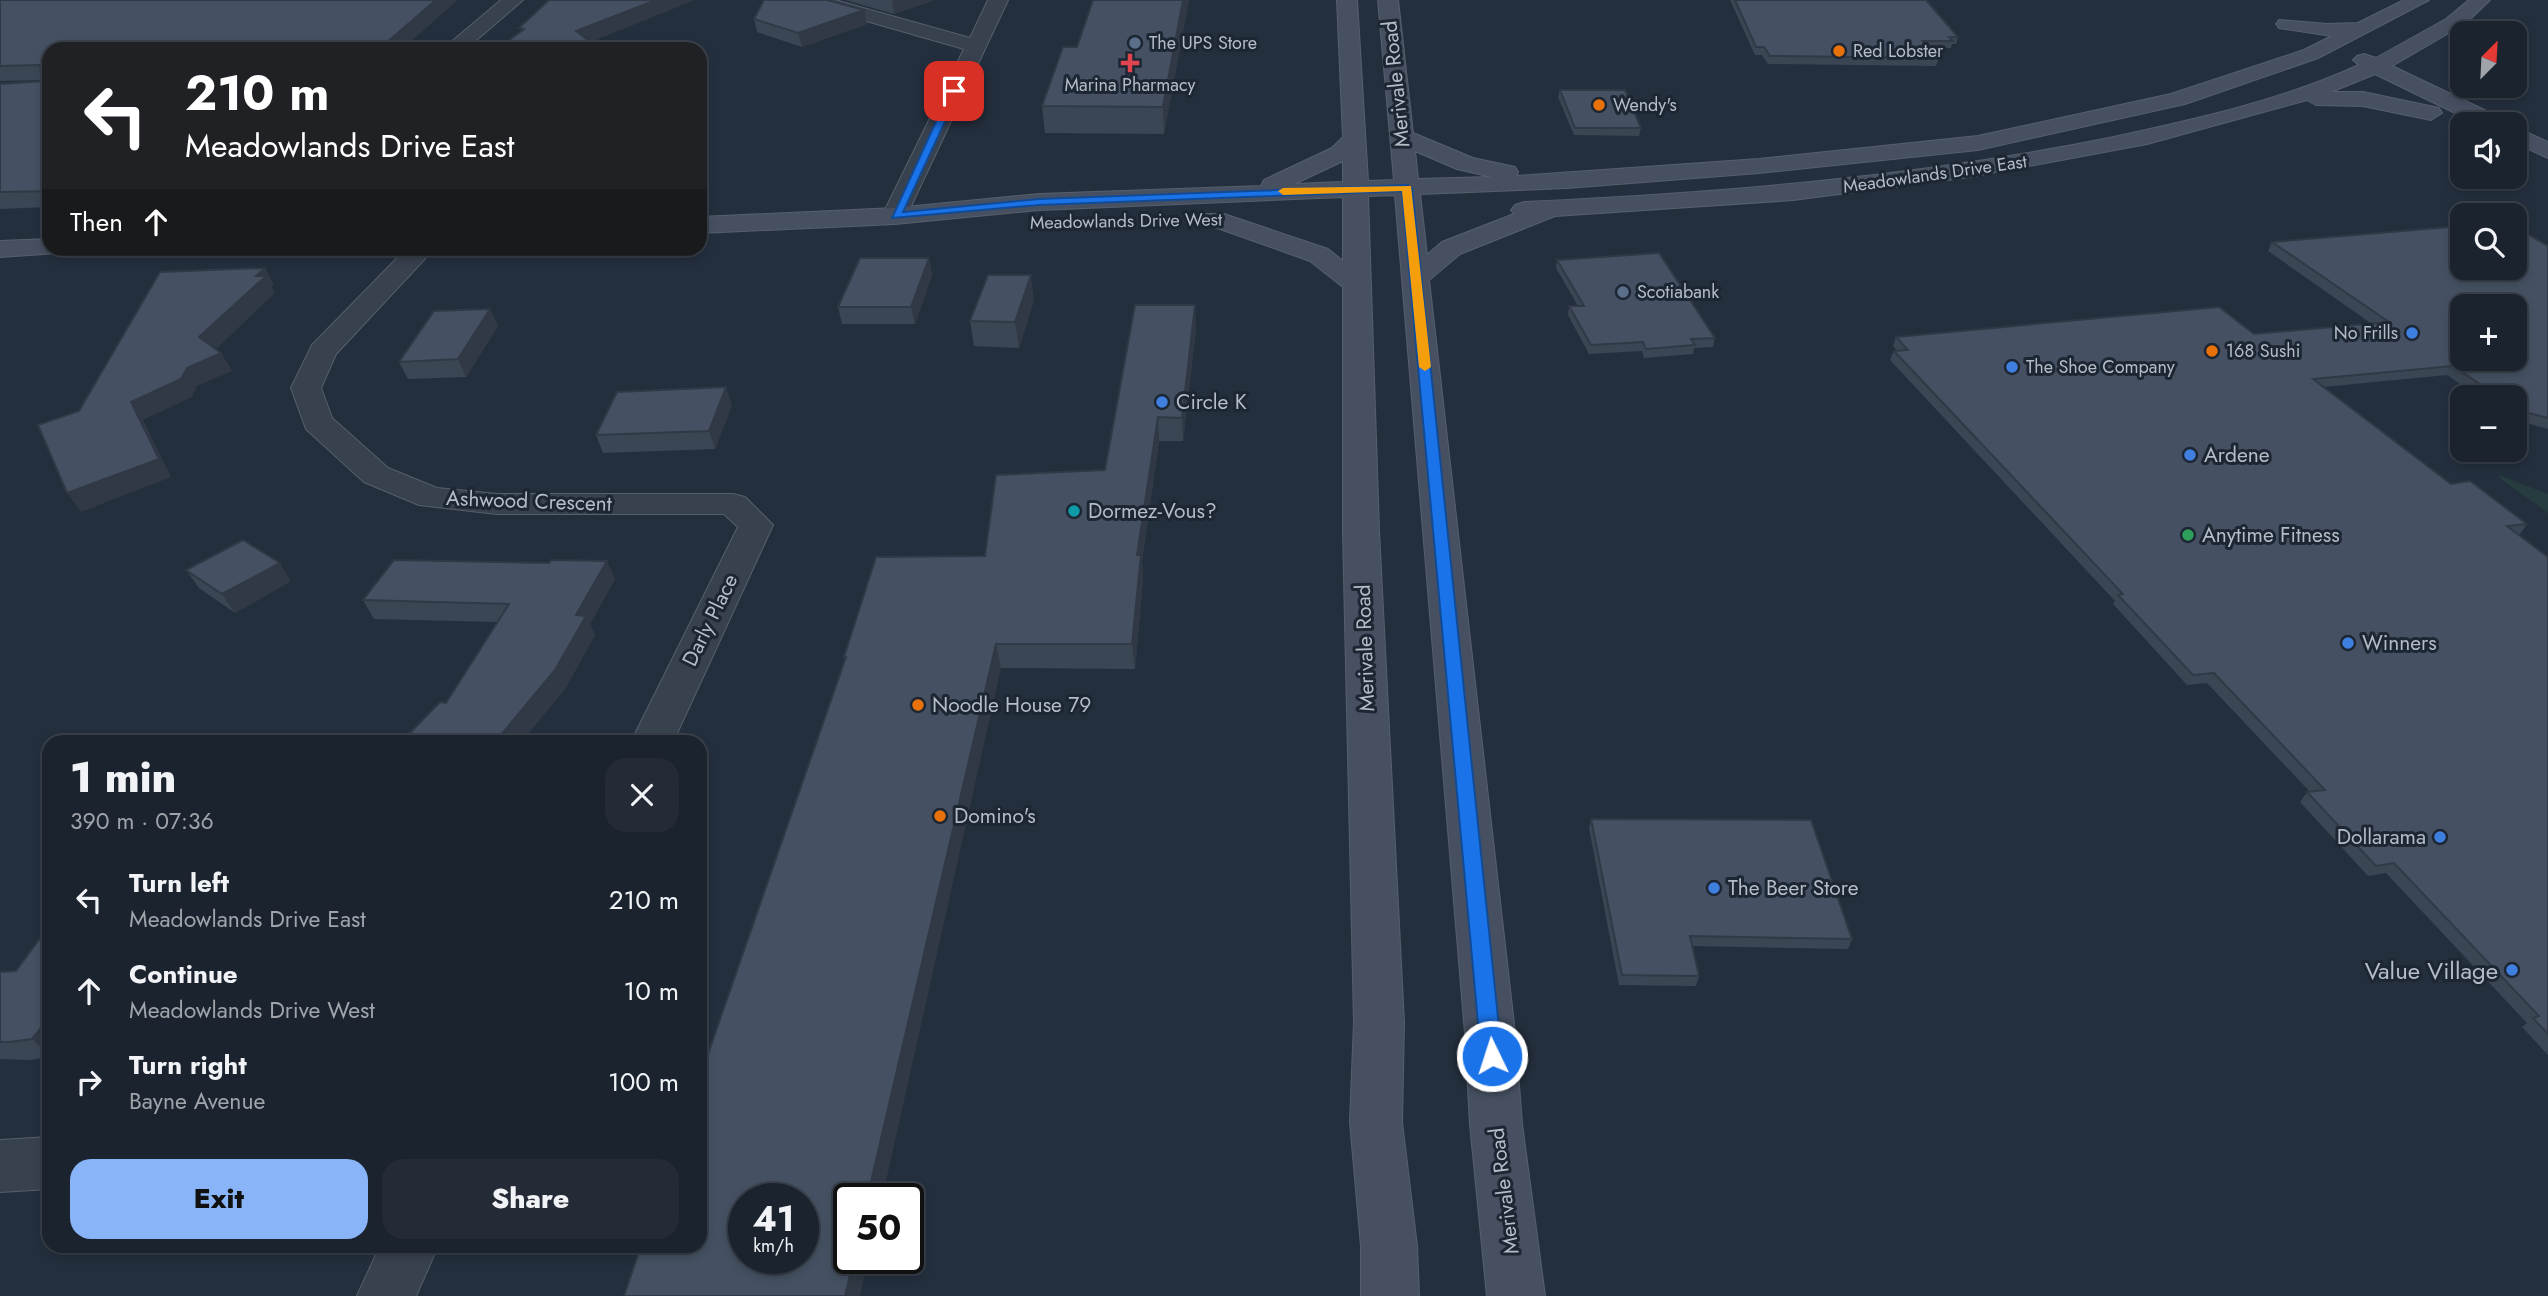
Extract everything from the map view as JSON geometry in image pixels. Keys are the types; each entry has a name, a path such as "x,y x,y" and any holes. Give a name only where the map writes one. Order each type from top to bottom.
{"main road":[{"name":"Merivale Road","path":"1347,0 1355,139 1349,207 1359,286 1361,531 1379,1023 1376,1122 1389,1246 1390,1296"},
{"name":"Merivale Road","path":"1388,0 1407,188 1421,214 1416,277 1436,513 1516,1296"},
{"name":"Meadowlands Drive East","path":"1349,207 1407,188 1567,181 1786,163 1978,143 2177,99 2321,49 2420,0"},
{"name":"Meadowlands Drive East","path":"1472,212 1719,201 1893,183 2044,158 2190,127 2303,97 2394,59 2468,13 2480,0"},
{"path":"2286,23 2326,30 2369,27"},
{"path":"2321,49 2377,66 2471,112"},
{"path":"2321,49 2356,76 2450,122"},
{"path":"2303,97 2363,99 2431,113"},
{"path":"1402,137 1466,163 1567,181"},
{"path":"1237,193 1267,188 1309,170 1340,153 1355,139"},
{"path":"2527,140 2548,151"},
{"path":"2527,160 2548,170"},
{"name":"Meadowlands Drive West","path":"707,225 895,216 1039,202 1237,193 1349,207"},
{"path":"1349,207 1421,214"},
{"path":"1416,277 1451,248 1551,209"},
{"name":"Meadowlands Drive West","path":"895,216 1034,225 1280,218"},
{"path":"1215,219 1319,255 1359,286"},
{"path":"0,249 42,247"}],"street":[{"path":"462,42 513,0"},
{"path":"814,0 945,39 976,45"},
{"path":"895,216 998,0"},
{"name":"Ashwood Crescent","path":"414,256 322,351 306,388 317,422 376,475 430,498 497,504 733,504"},
{"name":"Darly Place","path":"655,735 755,525 733,504"},
{"path":"0,1166 42,1163"},
{"path":"386,1296 407,1253"}],"green space":[{"path":"2499,475 2548,494 2548,513 2502,480"}],"building":[{"path":"0,0 436,0 387,42 42,42 42,76 40,65 0,66"},
{"path":"549,0 656,0 576,31 591,42 507,42 524,29 519,28"},
{"path":"764,0 827,0 864,10 798,33 754,19"},
{"path":"1093,0 1183,0 1163,107 1042,106 1063,47 1077,47"},
{"path":"1735,0 1926,0 1958,37 1949,37 1953,41 1923,41 1939,58 1770,56 1764,47 1756,47"},
{"path":"42,81 42,191 0,192 0,84"},
{"path":"1560,90 1625,90 1641,128 1575,128"},
{"path":"2450,227 2450,280 2527,280 2527,234 2548,246 2548,418 2527,413 2527,385 2481,385 2460,371 2527,371 2527,294 2450,294 2450,366 2313,379 2451,484 2470,481 2527,524 2507,526 2548,557 2548,1034 2533,1018 2539,1016 2394,863 2376,866 2307,792 2325,790 2214,673 2193,675 2118,595 2123,594 1894,351 1908,350 1896,337 2219,307 2254,334 2389,322 2272,242"},
{"name":"Scotiabank","path":"1659,253 1715,338 1691,339 1695,345 1646,349 1643,342 1591,345 1569,306 1584,306 1557,260"},
{"path":"860,258 929,258 911,307 838,307"},
{"path":"265,268 256,276 266,276 199,337 221,353 187,368 181,379 131,402 159,459 67,493 38,425 79,411 160,272"},
{"path":"988,275 1031,275 1015,322 970,321"},
{"path":"1135,305 1195,305 1182,418 1158,417 1137,555 1141,555 1132,644 996,644 871,1183 833,1183 833,1274 850,1274 845,1296 624,1296 639,1253 707,1253 707,1057 846,657 876,557 985,556 996,475 1105,470"},
{"path":"490,309 458,359 399,362 434,311"},
{"path":"726,387 709,431 596,435 617,392"},
{"path":"243,540 280,563 222,594 186,570"},
{"path":"394,560 549,563 551,560 607,561 576,615 586,616 555,670 501,735 409,734 440,702 446,703 509,604 363,600"},
{"name":"The Beer Store","path":"1591,819 1811,820 1852,939 1690,936 1699,976 1622,975"},
{"path":"42,936 42,1027 32,1039 0,1042 0,972 16,971"}],"slow traffic":[{"path":"1283,191 1407,188 1425,367"}],"place":[{"name":"The UPS Store","path":"1135,43"},
{"name":"Red Lobster","path":"1839,51"},
{"name":"Marina Pharmacy","path":"1130,63"},
{"name":"Wendy's","path":"1599,105"},
{"name":"Scotiabank","path":"1623,292"},
{"name":"No Frills","path":"2412,333"},
{"name":"168 Sushi","path":"2212,351"},
{"name":"The Shoe Company","path":"2012,367"},
{"name":"Circle K","path":"1162,402"},
{"name":"Ardene","path":"2190,455"},
{"name":"Dormez-Vous?","path":"1074,511"},
{"name":"Anytime Fitness","path":"2188,535"},
{"name":"Winners","path":"2348,643"},
{"name":"Noodle House 79","path":"918,705"},
{"name":"Domino's","path":"940,816"},
{"name":"Dollarama","path":"2440,837"},
{"name":"The Beer Store","path":"1714,888"},
{"name":"Value Village","path":"2512,970"}],"route":[{"path":"954,91 895,216 1039,202 1407,188 1431,432 1436,513 1492,1056"}]}
